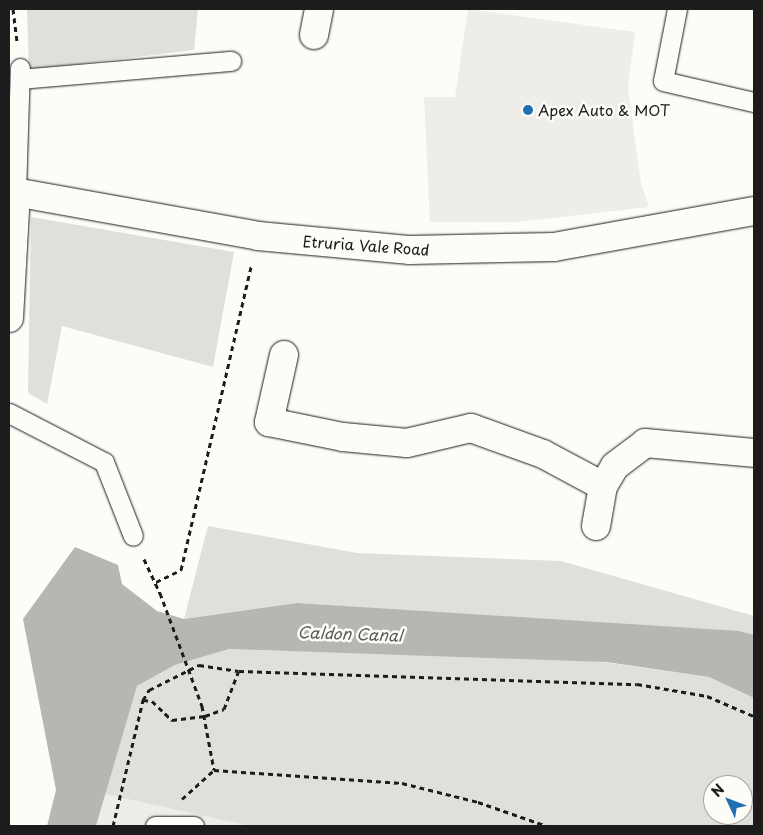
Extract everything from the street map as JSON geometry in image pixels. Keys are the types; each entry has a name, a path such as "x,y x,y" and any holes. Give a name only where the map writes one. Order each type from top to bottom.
{"street":[{"name":"Etruria Vale Road","path":"12,192 258,236 410,250 554,247 754,211"},
{"path":"9,318 12,192"},
{"path":"284,354 269,422 343,437 408,443 471,428 543,454 603,486"},
{"path":"596,526 603,486 616,466 645,442 754,453"}],"lane":[{"path":"677,9 663,81 754,102"},
{"path":"12,192 20,74 230,60"},
{"path":"9,413 104,462 133,536"},
{"path":"156,825 194,826"}],"path":[{"path":"13,9 20,74"},
{"path":"156,582 181,570 258,236"},
{"path":"133,536 156,582 202,706 214,770"},
{"path":"113,826 143,700 149,690 199,665 239,671 610,682 707,696 754,716"},
{"path":"143,700 152,701 172,720 205,716 224,709 239,671"},
{"path":"156,825 214,770 402,783 478,802 547,826"}],"shaded area":[{"path":"27,9 198,9 194,50 29,70"},
{"name":"Apex Auto & MOT","path":"468,9 635,32 628,88 641,183 649,207 517,222 430,222 424,97 455,97"},
{"path":"31,217 234,252 213,367 62,326 47,404 28,393"},
{"path":"208,526 357,553 561,561 754,616 754,635 297,603 184,619"},
{"path":"229,649 588,660 709,677 754,698 754,826 249,826 105,794 137,686 175,665"},
{"path":"105,794 249,826 96,826"}],"water":[{"name":"Caldon Canal","path":"75,547 118,565 122,584 157,611 184,619 297,603 739,631 754,635 754,698 709,677 606,662 229,649 175,665 137,686 96,826 47,826 56,790 23,619"}],"place":[{"name":"Apex Auto & MOT","path":"528,110"}]}
